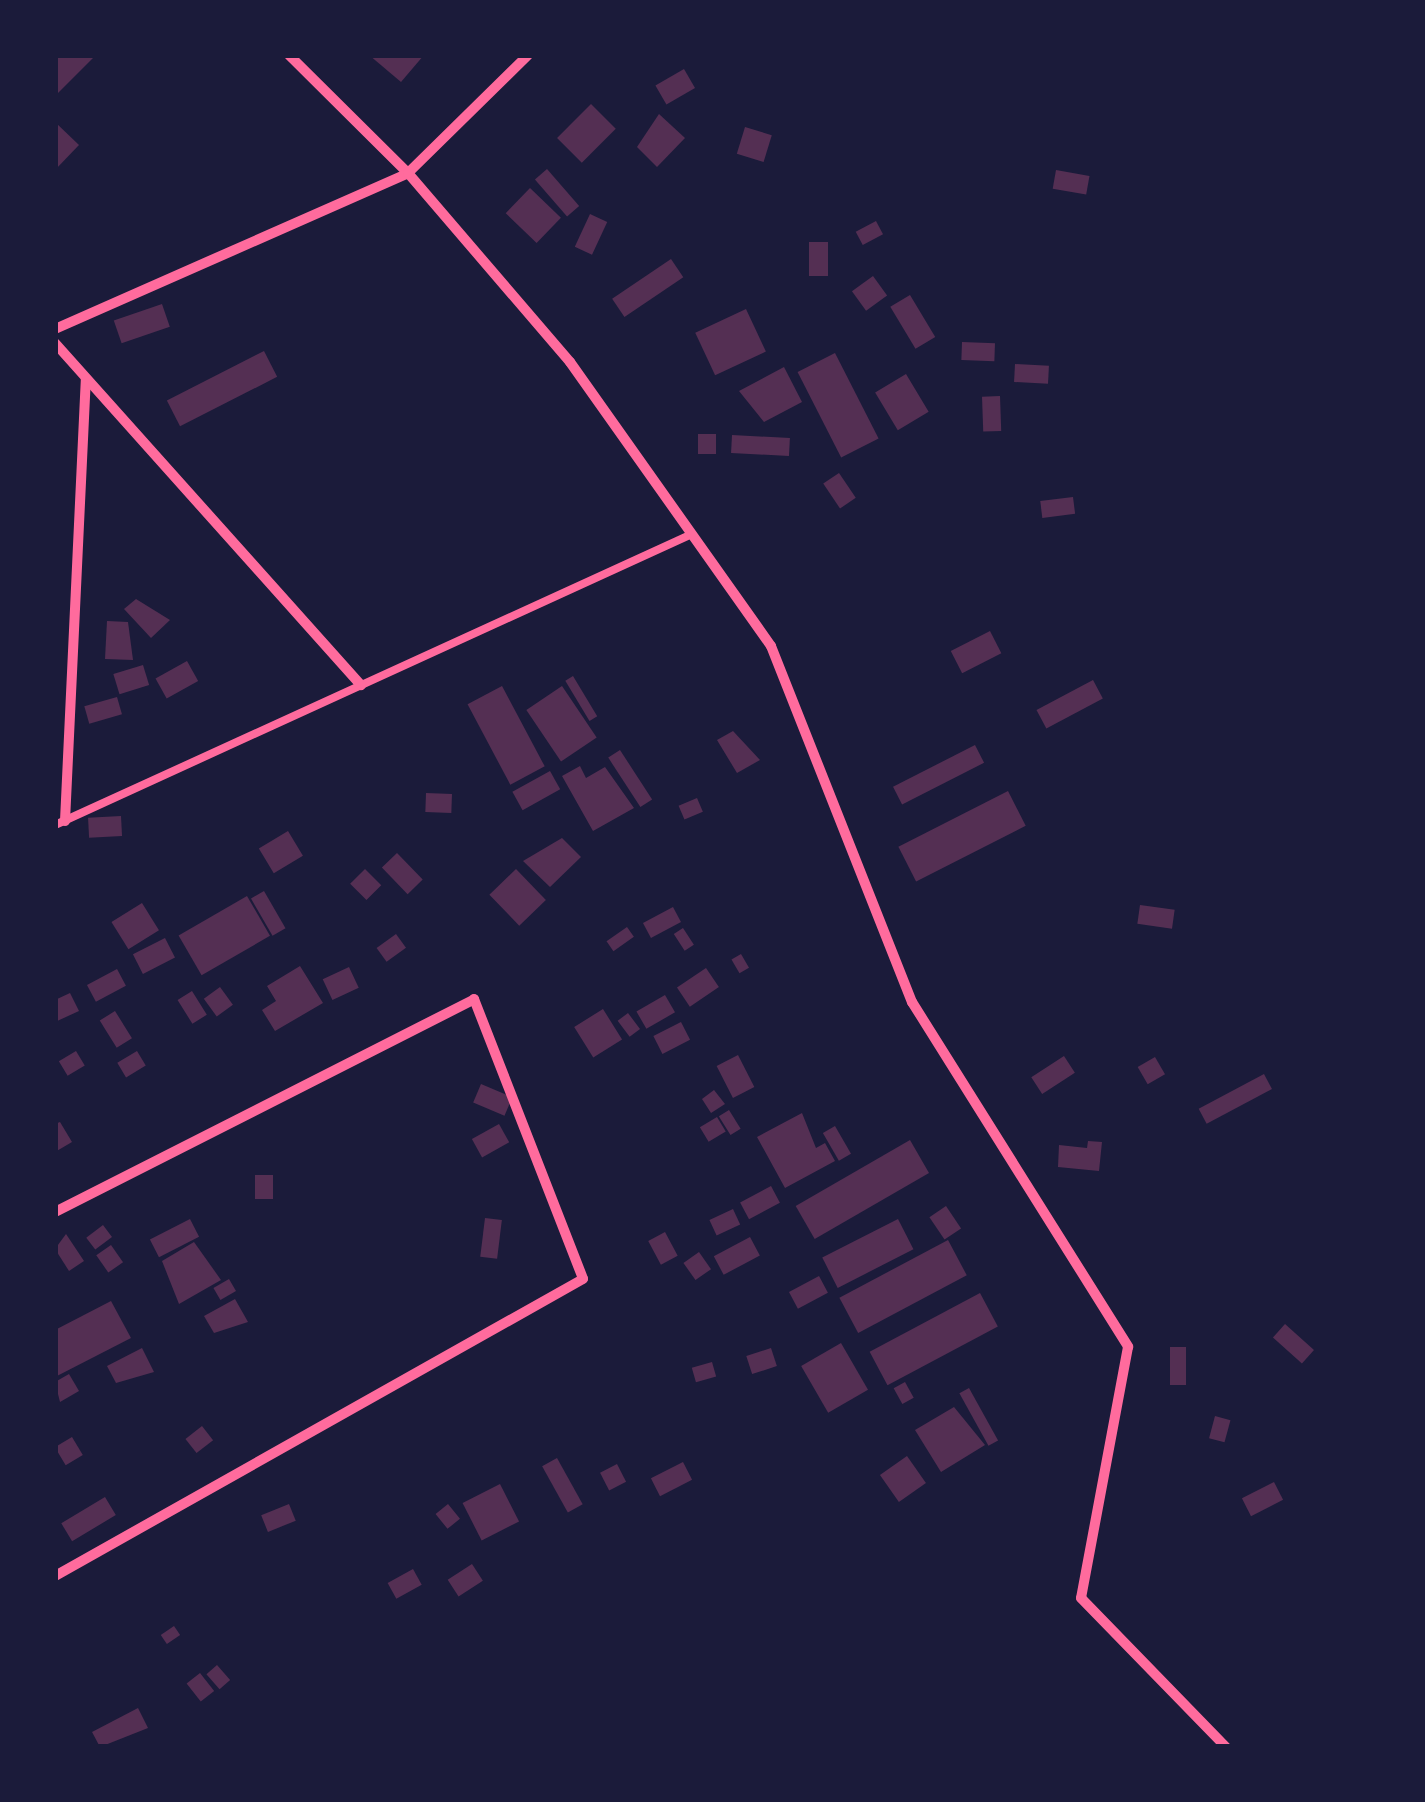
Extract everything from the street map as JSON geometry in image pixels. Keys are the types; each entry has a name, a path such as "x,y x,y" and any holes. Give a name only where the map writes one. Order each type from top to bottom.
{"street":[{"path":"290,55 408,173 570,362 771,646 912,1002 1128,1347 1081,1598 1226,1747"},
{"path":"55,329 408,173 528,55"},
{"path":"55,343 361,685"},
{"path":"60,823 86,378"},
{"path":"55,1212 474,999 583,1279 55,1576"}],"lane":[{"path":"60,823 692,534"}],"building":[{"path":"55,55 96,55 55,96"},
{"path":"369,55 424,55 401,82"},
{"path":"684,69 695,88 666,105 655,86"},
{"path":"591,104 616,129 582,163 557,138"},
{"path":"659,114 685,138 657,167 637,147"},
{"path":"55,122 79,145 55,170"},
{"path":"745,127 772,135 764,162 737,154"},
{"path":"547,169 579,206 567,216 535,179"},
{"path":"1056,170 1089,176 1086,195 1053,189"},
{"path":"530,188 561,218 537,243 506,213"},
{"path":"590,214 607,222 592,255 575,247"},
{"path":"876,221 883,234 863,245 856,232"},
{"path":"809,242 828,242 828,276 809,276"},
{"path":"671,259 683,277 624,317 612,299"},
{"path":"873,276 887,295 866,311 852,291"},
{"path":"910,295 935,337 916,349 890,307"},
{"path":"162,304 170,327 122,343 114,321"},
{"path":"746,309 766,352 715,375 695,333"},
{"path":"962,342 995,343 994,361 961,360"},
{"path":"264,351 277,377 180,426 167,400"},
{"path":"835,353 879,439 841,458 798,372"},
{"path":"1015,364 1049,366 1048,384 1014,382"},
{"path":"784,367 802,402 764,422 739,391"},
{"path":"906,374 929,412 898,430 875,393"},
{"path":"1000,396 1001,431 983,432 982,397"},
{"path":"698,434 716,434 716,454 698,454"},
{"path":"732,435 790,438 789,456 731,453"},
{"path":"839,473 856,498 840,508 823,484"},
{"path":"1073,497 1075,514 1042,518 1040,501"},
{"path":"136,599 170,620 151,638 124,609"},
{"path":"107,621 128,622 133,660 105,659"},
{"path":"990,631 1001,653 962,673 951,651"},
{"path":"187,661 198,681 167,699 156,678"},
{"path":"143,665 149,685 119,694 113,674"},
{"path":"573,676 597,716 589,721 565,681"},
{"path":"1093,680 1103,699 1046,729 1036,710"},
{"path":"502,686 545,766 510,785 468,704"},
{"path":"562,686 597,737 561,761 526,710"},
{"path":"117,697 122,714 89,724 84,706"},
{"path":"733,731 760,760 737,773 717,740"},
{"path":"975,745 984,763 902,805 893,787"},
{"path":"620,750 652,799 640,807 608,758"},
{"path":"580,766 586,778 605,767 634,808 593,831 562,776"},
{"path":"550,771 560,789 523,810 512,792"},
{"path":"1008,791 1026,826 916,882 898,847"},
{"path":"426,793 452,794 451,813 425,812"},
{"path":"697,798 703,812 684,820 679,806"},
{"path":"121,816 122,836 89,838 88,818"},
{"path":"288,831 303,856 274,873 259,849"},
{"path":"562,838 581,857 550,887 523,861"},
{"path":"397,853 423,880 408,894 382,868"},
{"path":"365,869 381,885 366,900 350,884"},
{"path":"516,869 546,900 519,926 489,895"},
{"path":"264,891 286,928 273,936 251,898"},
{"path":"247,896 270,936 202,975 179,936"},
{"path":"142,903 159,930 128,949 111,922"},
{"path":"1140,905 1175,910 1172,929 1137,924"},
{"path":"673,907 681,922 651,938 643,923"},
{"path":"627,927 634,937 613,951 607,941"},
{"path":"683,928 694,945 685,951 674,934"},
{"path":"396,934 406,948 387,962 377,948"},
{"path":"165,938 175,958 143,974 133,954"},
{"path":"741,954 749,968 739,973 731,960"},
{"path":"300,966 323,1003 275,1031 262,1010 276,1001 267,986"},
{"path":"349,967 359,988 332,1000 323,979"},
{"path":"706,968 719,987 690,1007 677,988"},
{"path":"117,969 126,986 96,1002 87,985"},
{"path":"220,987 233,1005 217,1017 204,999"},
{"path":"192,991 207,1015 192,1024 178,1000"},
{"path":"70,993 79,1011 55,1022 55,1000"},
{"path":"665,995 675,1012 646,1029 636,1012"},
{"path":"603,1009 622,1040 593,1058 574,1027"},
{"path":"115,1011 132,1038 117,1048 100,1021"},
{"path":"628,1013 640,1029 630,1037 618,1021"},
{"path":"681,1022 690,1040 662,1054 653,1036"},
{"path":"76,1051 85,1066 68,1076 59,1061"},
{"path":"137,1051 146,1066 126,1077 117,1063"},
{"path":"738,1055 754,1087 733,1098 717,1066"},
{"path":"1064,1056 1075,1073 1042,1094 1031,1077"},
{"path":"1155,1057 1165,1074 1148,1084 1138,1067"},
{"path":"1264,1074 1272,1089 1207,1124 1199,1109"},
{"path":"481,1084 512,1097 504,1116 473,1102"},
{"path":"714,1090 725,1104 711,1113 702,1099"},
{"path":"729,1110 741,1129 730,1135 719,1116"},
{"path":"802,1113 816,1148 825,1143 835,1161 785,1188 757,1137"},
{"path":"717,1117 726,1132 709,1142 700,1127"},
{"path":"60,1122 72,1142 55,1152 55,1124"},
{"path":"499,1124 509,1142 482,1157 472,1139"},
{"path":"835,1126 851,1154 839,1161 823,1133"},
{"path":"910,1140 929,1173 815,1239 796,1206"},
{"path":"1088,1141 1102,1142 1099,1171 1058,1167 1059,1145 1087,1148"},
{"path":"255,1175 273,1175 273,1199 255,1199"},
{"path":"771,1186 780,1203 749,1219 740,1202"},
{"path":"946,1206 961,1228 945,1240 929,1217"},
{"path":"733,1209 740,1224 717,1235 709,1220"},
{"path":"485,1218 502,1220 497,1259 480,1257"},
{"path":"190,1219 199,1237 159,1257 150,1239"},
{"path":"898,1219 913,1249 838,1288 822,1258"},
{"path":"103,1225 112,1237 95,1250 86,1238"},
{"path":"665,1232 678,1256 661,1265 648,1241"},
{"path":"66,1234 84,1261 69,1271 55,1249"},
{"path":"750,1237 760,1256 724,1275 714,1256"},
{"path":"948,1240 967,1275 858,1333 839,1298"},
{"path":"194,1242 221,1280 179,1304 162,1261"},
{"path":"111,1245 123,1262 108,1273 96,1255"},
{"path":"699,1252 711,1269 695,1280 683,1263"},
{"path":"819,1276 828,1293 798,1309 789,1292"},
{"path":"229,1279 236,1291 220,1300 213,1288"},
{"path":"980,1293 998,1327 887,1385 870,1352"},
{"path":"235,1299 248,1322 214,1333 204,1316"},
{"path":"111,1301 131,1338 55,1377 55,1330"},
{"path":"1285,1324 1314,1350 1302,1363 1273,1337"},
{"path":"841,1343 868,1390 828,1413 801,1366"},
{"path":"1170,1347 1186,1347 1186,1385 1170,1385"},
{"path":"142,1348 154,1372 116,1383 107,1366"},
{"path":"771,1348 777,1366 752,1374 746,1356"},
{"path":"712,1362 716,1376 696,1382 692,1368"},
{"path":"69,1374 79,1391 60,1402 55,1382"},
{"path":"905,1382 914,1398 902,1404 894,1388"},
{"path":"969,1388 998,1440 988,1446 959,1393"},
{"path":"954,1407 985,1445 941,1472 915,1430"},
{"path":"1215,1416 1230,1420 1225,1442 1209,1438"},
{"path":"202,1426 213,1440 197,1453 185,1439"},
{"path":"72,1437 83,1455 66,1465 55,1447"},
{"path":"907,1456 926,1483 899,1502 880,1475"},
{"path":"557,1458 583,1504 568,1513 542,1466"},
{"path":"683,1462 692,1480 660,1496 651,1478"},
{"path":"617,1464 626,1482 609,1490 600,1473"},
{"path":"1274,1482 1283,1500 1251,1516 1242,1498"},
{"path":"500,1484 519,1521 482,1540 463,1503"},
{"path":"105,1497 116,1515 72,1541 61,1523"},
{"path":"289,1504 296,1521 268,1532 261,1515"},
{"path":"448,1504 460,1519 448,1529 436,1514"},
{"path":"472,1564 483,1581 459,1597 448,1580"},
{"path":"413,1569 422,1585 396,1599 388,1583"},
{"path":"174,1626 180,1635 167,1644 161,1635"},
{"path":"217,1665 230,1680 220,1689 206,1674"},
{"path":"200,1673 214,1691 201,1702 187,1683"},
{"path":"138,1708 148,1728 100,1747 92,1732"}]}
